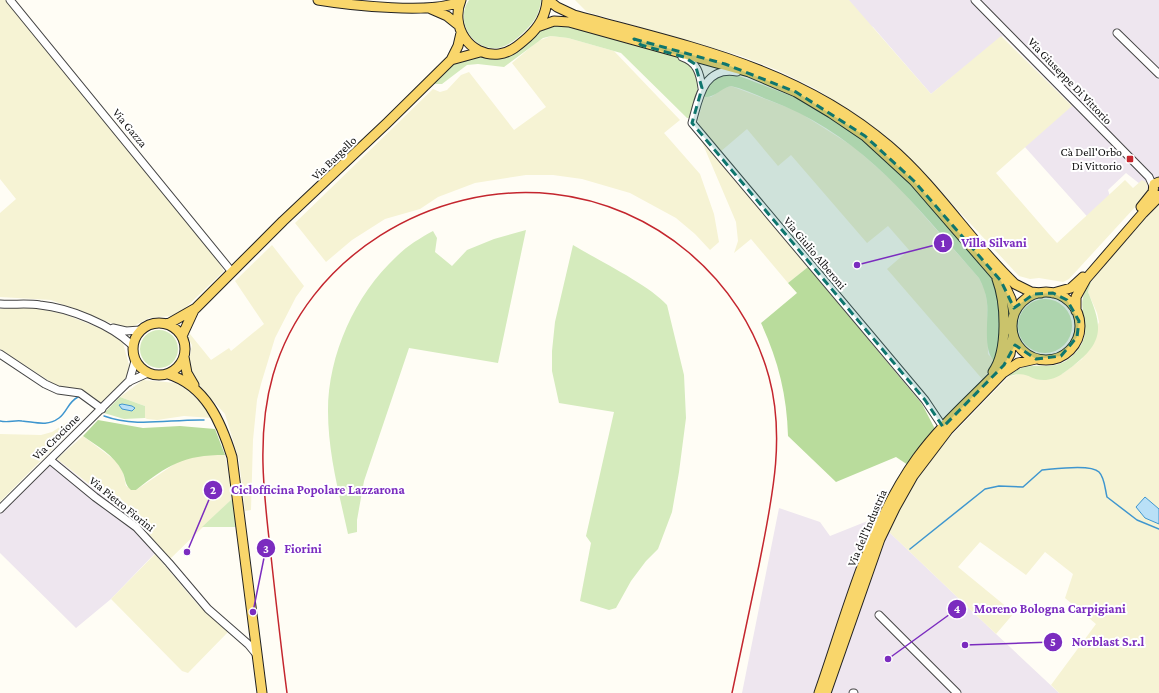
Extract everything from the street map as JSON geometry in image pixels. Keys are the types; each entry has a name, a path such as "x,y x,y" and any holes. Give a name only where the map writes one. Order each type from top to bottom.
{"main road":[{"path":"318,0 349,4 430,9 449,6 461,0"},
{"path":"457,24 458,9 461,0"},
{"path":"537,27 544,16 548,0 557,7 574,15 695,48 753,66 786,80 831,104 875,135 904,160 928,184 1015,284 1031,292 1053,293 1071,288 1078,283 1155,187"},
{"path":"430,9 447,16 457,24 467,42 480,52"},
{"path":"537,27 548,22 561,21 725,64 790,90 847,123 893,160 933,200 1009,292 1014,313"},
{"name":"Via Bargello","path":"451,60 474,52 499,54 512,50 537,27"},
{"name":"Via Bargello","path":"232,272 283,221 335,174 451,60 458,46 461,33"},
{"path":"1041,293 1028,297 1014,313 1012,321 1013,336 1022,350 1036,359 1053,359 1061,356 1071,348 1078,338 1079,329 1075,306 1076,298 1086,279 1143,213 1155,187"},
{"path":"168,324 196,308 232,272"},
{"path":"988,380 998,362 1002,348 1002,301 994,273"},
{"path":"1053,293 1067,300 1077,313"},
{"path":"182,336 196,308"},
{"path":"184,357 178,367 168,374 158,376 148,373 135,361 132,345 140,330 153,323 168,324 176,329 182,336 185,346 184,357 187,373 196,388 212,408 223,430 232,457 262,693"},
{"name":"Via dell'Industria","path":"819,693 868,553 881,521 908,472 943,427 1008,359 1013,336"},
{"name":"Via dell'Industria","path":"826,693 880,539 910,482 924,460 948,430 1004,373 1018,363 1036,359"},
{"path":"168,374 185,381 196,388"}],"street":[{"name":"Via Gazza","path":"10,0 232,272"},
{"name":"Via Giuseppe Di Vittorio","path":"975,0 1155,187"},
{"path":"1117,33 1159,74"},
{"path":"634,39 641,45 684,57 691,61 700,75 702,88"},
{"path":"702,88 714,75 729,71 777,88 790,90"},
{"name":"Via Giulio Alberoni","path":"702,88 692,123 925,400 943,427"},
{"path":"0,304 42,305 67,311 105,326 126,331 140,330"},
{"path":"105,326 132,345"},
{"path":"0,354 45,384 58,390 80,393 102,409"},
{"name":"Via Crocione","path":"128,382 135,361"},
{"name":"Via Crocione","path":"0,509 128,382 148,373"},
{"name":"Via Pietro Fiorini","path":"50,460 95,497 136,527 169,562 208,609 248,644 258,656"},
{"path":"879,615 957,693"}],"highlighted area":[{"path":"634,39 725,64 796,92 865,136 914,181 1001,281 1014,308 1034,294 1053,293 1067,300 1079,321 1077,337 1061,356 1036,359 1015,345 1004,365 943,427 925,400 692,123 702,88 695,64 684,57 641,45"}],"shaded area":[{"path":"0,0 6,0 213,253 224,271 181,312 170,316 149,318 130,328 116,325 51,300 0,297 0,213 16,199 0,179"},
{"path":"575,0 849,0 931,94 1001,36 1072,106 996,173 1057,243 1125,180 1133,188 1142,180 1147,183 1148,193 1069,279 1063,282 1039,278 1030,279 1019,276 928,178 895,145 858,116 816,89 777,70 741,56 587,12"},
{"path":"848,0 1159,0 1159,192 1154,188 1145,188 1126,173 1108,190 1113,206 1093,223 1024,146 1070,104 1003,36 931,94 873,27 866,24"},
{"path":"551,36 568,38 614,51 680,120 664,133 700,174 714,214 719,242 710,250 695,234 676,218 630,193 582,179 553,175 526,175 475,183 438,197 420,209 385,219 352,240 326,262 295,223 433,89 440,92 447,90 461,75 469,72 514,130 546,107 512,63 538,41"},
{"path":"731,86 797,111 854,147 897,185 979,278 985,290 987,302 988,354 995,362 983,380 887,269 909,250 888,226 867,243 791,155 778,166 747,129 720,152 700,128 698,120 704,97 711,97 724,88"},
{"path":"699,135 808,267 788,283 751,239 734,253 738,241 736,222"},
{"path":"1159,202 1159,693 1059,693 1051,685 1096,624 1065,598 1073,574 1045,552 1026,575 980,542 958,567 1014,613 996,634 889,532 906,497 927,465 950,437 1008,377 1023,373 1062,374 1082,359 1099,322 1097,313 1088,292 1091,282 1144,216"},
{"path":"272,245 304,286 296,297 275,338 261,384 257,400 253,440 251,510 245,511 239,460 225,414 203,390 193,375 189,361 192,345 186,335 190,334 211,360 229,348 231,351 264,324 235,281"},
{"path":"30,307 64,314 114,334 123,343 129,365 127,377 106,400 100,403 82,390 57,386 0,349 0,309"},
{"path":"143,380 176,383 186,389 206,408 211,418 184,416 157,420 145,418 145,406 120,397"},
{"path":"69,421 75,426 0,502 0,434 41,435 52,432"},
{"path":"83,436 116,461 123,472 126,486 136,490 179,461 202,455 225,455 233,498 170,559 139,523 57,459"},
{"path":"49,456 57,459 95,490 119,506 139,523 161,547 111,599 76,628 0,553 0,504"},
{"path":"779,508 820,522 830,536 880,516 816,693 742,693"},
{"path":"889,532 996,634 1059,693 831,693"},
{"path":"155,554 198,605 228,632 188,673 182,671 111,599"}],"green space":[{"path":"469,0 541,0 534,20 529,27 514,41 498,48 489,48 474,40 468,33 464,17 465,8"},
{"path":"554,25 569,26 625,41 683,59 694,66 699,83 690,118 687,118 621,53 568,38 551,36 543,38 504,67 478,64 467,65 442,84 435,84 434,82 456,62 480,56 495,59 513,54 543,29"},
{"path":"734,74 799,99 859,136 907,179 992,277 999,297 1001,319 1000,341 995,362 991,357 987,343 987,302 982,284 979,278 932,224 885,175 860,152 832,132 802,115 750,92 731,86 711,96 704,97 708,86 714,79 723,75"},
{"path":"526,230 498,363 409,348 364,481 357,520 357,532 348,534 332,458 328,427 328,411 329,390 333,369 339,348 356,308 381,272 396,257 414,242 433,231 437,238 435,252 452,266 467,250 494,239"},
{"path":"573,245 636,281 659,297 667,305 684,375 686,418 672,512 658,549 646,561 631,581 616,608 609,610 580,601 591,543 586,536 614,412 559,403 552,371 552,351 555,322"},
{"path":"808,267 922,404 935,429 908,465 896,457 836,482 788,436 784,392 777,364 761,323 797,293 788,283"},
{"path":"1091,282 1088,292 1096,314 1098,332 1096,341 1091,349 1073,366 1061,375 1054,378 1040,380 1020,374 1008,377 1017,370 1026,367 1051,366 1059,364 1068,359 1077,351 1083,342 1085,333 1082,301"},
{"path":"1040,299 1050,299 1060,303 1068,311 1072,321 1072,331 1068,341 1060,349 1050,353 1040,353 1030,349 1022,341 1018,331 1018,321 1022,311 1030,303"},
{"path":"155,330 163,330 173,335 177,342 177,356 173,363 163,368 155,368 145,363 143,360 140,353 140,345 145,335 148,333"},
{"path":"120,397 145,406 145,418 124,419 104,413"},
{"path":"98,420 143,428 180,426 215,429 225,455 210,455 187,459 167,468 136,490 131,490 127,485 119,465 105,451 83,436"},
{"path":"233,498 236,527 202,527"}],"water":[{"path":"122,404 135,408 132,411 122,409 119,405"},
{"path":"1145,497 1159,509 1159,524 1145,518 1136,507"}],"waterway":[{"path":"0,421 41,423 54,421 62,416 75,399 81,397"},
{"path":"104,416 129,422 204,420"},
{"path":"910,549 985,489 999,486 1023,487 1042,470 1064,468 1089,468 1099,472 1104,481 1107,497 1137,520 1159,529"}],"railway":[{"path":"287,693 266,511 263,442 268,397 273,375 290,333 314,295 345,262 380,235 420,214 463,200 508,193 553,194 590,201 626,213 659,231 689,252 715,278 738,308 756,341 769,377 774,401 776,424 775,471 764,542 732,693"}],"place":[{"name":"Cà Dell'Orbo Di Vittorio","path":"1130,159"},
{"name":"Villa Silvani","path":"857,265"},
{"name":"Ciclofficina Popolare Lazzarona","path":"187,552"},
{"name":"Fiorini","path":"253,612"},
{"name":"Norblast S.r.l","path":"965,645"},
{"name":"Moreno Bologna Carpigiani","path":"888,659"}]}
